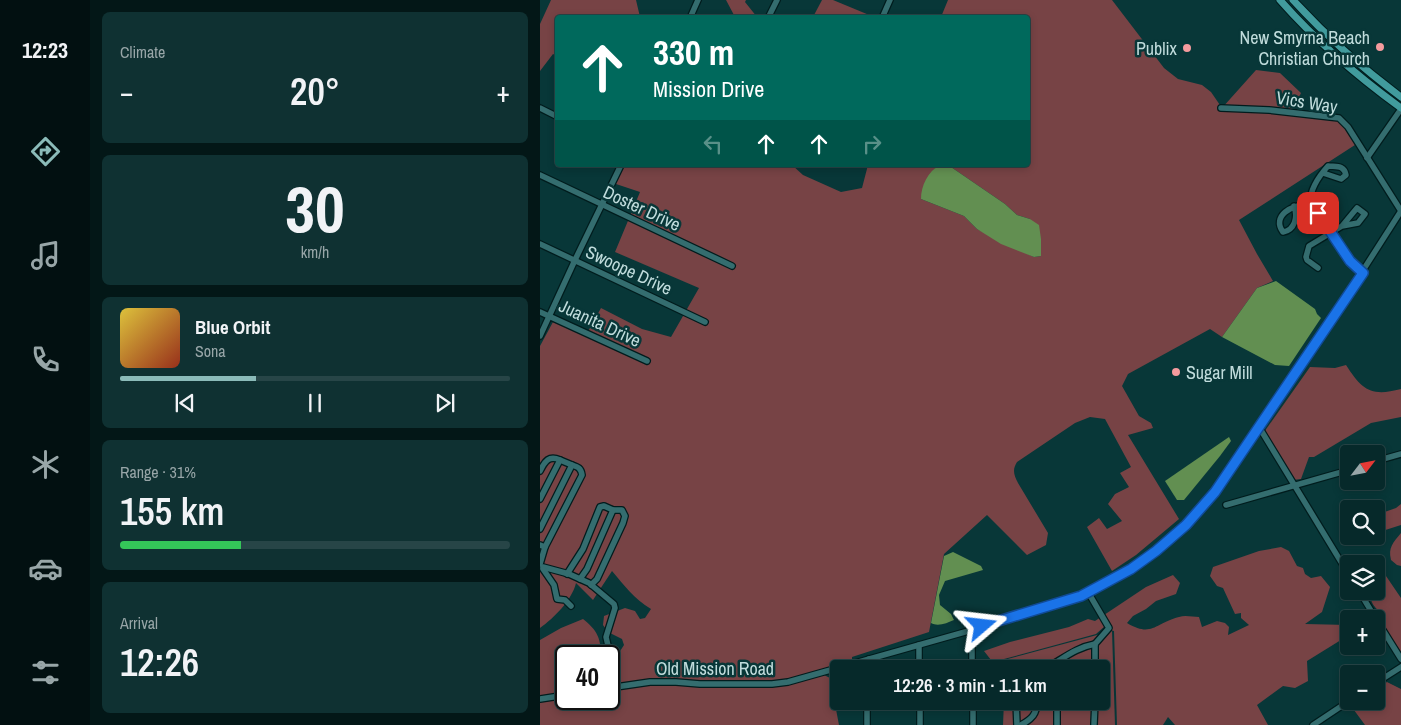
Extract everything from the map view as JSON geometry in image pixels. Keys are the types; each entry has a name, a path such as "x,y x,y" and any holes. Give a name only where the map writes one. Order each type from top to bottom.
{"main road":[{"path":"1280,0 1308,30 1350,69 1401,109"},
{"path":"1293,0 1333,41 1401,96"},
{"path":"1308,30 1319,36 1348,62 1354,59"},
{"path":"1350,69 1356,66 1389,91 1401,96"}],"street":[{"path":"691,15 698,0"},
{"path":"770,15 778,0"},
{"path":"883,15 890,0"},
{"path":"1286,7 1293,0"},
{"path":"540,108 555,116"},
{"name":"Vics Way","path":"1220,108 1269,110 1339,118 1348,127 1401,211"},
{"path":"1367,158 1401,109"},
{"path":"540,336 620,167"},
{"path":"1322,174 1311,191 1306,210 1312,213 1315,210 1350,261 1363,273"},
{"name":"Doster Drive","path":"540,175 732,266"},
{"path":"1294,206 1308,204"},
{"name":"Old Mission Road","path":"620,686 650,682 772,684 796,679 972,630 1081,596 1131,569 1156,551 1186,525 1215,492 1363,273 1401,211"},
{"path":"1318,268 1307,260 1308,250 1312,245 1342,226"},
{"name":"Swoope Drive","path":"540,244 705,322"},
{"name":"Juanita Drive","path":"540,312 647,361"},
{"path":"1259,427 1340,560"},
{"path":"1385,458 1401,454"},
{"path":"540,471 545,461 548,458 554,457 578,467 582,475 542,546 541,567 554,585 557,599 565,600 571,606"},
{"path":"540,498 560,460"},
{"path":"540,528 572,465"},
{"path":"1226,505 1340,473"},
{"path":"567,574 583,549 600,507 604,506 613,510 622,510 624,512 623,523 598,579 591,585"},
{"path":"580,579 587,569 613,510"},
{"path":"541,567 580,579 591,585 614,604 615,608 606,637 608,645"},
{"path":"1088,592 1109,628 1096,644 1096,660"},
{"path":"972,630 972,660"},
{"path":"1385,633 1401,659"},
{"path":"1063,660 1071,652 1084,646 1096,644"},
{"path":"919,645 920,660"},
{"path":"1385,677 1401,667"},
{"path":"540,699 555,697"},
{"path":"1313,725 1340,707"},
{"path":"867,725 868,710"},
{"path":"920,710 920,725"},
{"path":"973,710 973,725"},
{"path":"1017,710 1019,725 1033,717 1036,710"},
{"path":"1057,710 1057,725"},
{"path":"1094,724 1095,710"}],"shaded area":[{"path":"551,0 636,0 640,15 555,15 555,55 553,54 540,71 540,24"},
{"path":"726,0 746,0 745,2 755,15 734,15"},
{"path":"822,0 833,0 869,15 814,15"},
{"path":"948,0 1112,0 1164,68 1178,79 1202,85 1211,92 1222,108 1256,70 1280,73 1301,93 1290,116 1342,117 1358,143 1239,220 1273,281 1257,288 1222,337 1210,329 1128,374 1122,386 1139,416 1151,423 1153,428 1128,435 1179,519 1136,555 1112,571 1087,527 1099,518 1107,529 1122,521 1108,504 1115,494 1129,487 1120,473 1131,467 1105,419 1090,417 1075,423 1017,462 1014,468 1018,483 1048,533 1046,545 1027,555 987,515 944,554 929,632 852,657 852,660 830,660 830,668 788,680 620,686 620,651 624,645 622,639 608,632 603,625 604,616 625,608 635,611 640,619 645,618 651,609 634,596 612,571 593,600 576,583 571,596 562,608 540,628 540,346 553,322 586,335 601,308 642,329 671,337 699,288 615,252 640,192 613,183 619,167 794,167 803,175 841,192 862,188 867,167 936,167 921,199 964,216 977,229 1034,257 1041,256 1041,250 1030,219 1017,215 1005,204 951,167 1030,167 1030,15 942,15"},
{"path":"951,167 1005,204 1017,215 1030,219 1039,225 1041,256 1034,257 1001,244 977,229 964,216 921,199 926,179 936,168"},
{"path":"1276,281 1315,309 1321,318 1289,366 1275,365 1222,337 1257,288"},
{"path":"1346,365 1357,380 1368,389 1382,392 1401,389 1401,417 1371,423 1314,457 1309,457 1301,479 1293,480 1262,435 1310,367 1335,368"},
{"path":"1229,437 1231,441 1184,500 1177,500 1165,481"},
{"path":"1401,504 1401,525 1385,530 1385,512"},
{"path":"1401,533 1401,566 1391,560 1390,552"},
{"path":"1281,547 1289,551 1297,566 1303,568 1305,574 1311,578 1321,576 1330,587 1322,612 1305,624 1340,625 1340,641 1307,661 1308,681 1295,688 1283,686 1257,705 1268,725 1175,725 1168,717 1163,725 1117,725 1114,631 1105,626 1096,634 1004,660 991,660 984,651 1010,642 1069,627 1088,619 1095,621 1146,587 1173,575 1180,583 1176,594 1156,601 1133,616 1127,623 1142,629 1148,629 1181,616 1199,617 1202,627 1217,621 1225,623 1229,627 1228,635 1249,625 1241,618 1241,613 1235,614 1223,588 1217,586 1210,576 1213,567 1259,551"},
{"path":"953,552 981,566 983,570 945,581 939,595 940,605 951,614 954,620 937,625 931,623 944,556"},
{"path":"1386,576 1401,598 1401,652 1385,628 1385,610 1379,610 1371,600 1385,600"},
{"path":"583,619 592,627 600,645 555,645 555,695 540,697 540,640 561,628"},
{"path":"1112,631 1115,725 1003,725 1004,710 1110,710 1110,660 1004,660"},
{"path":"822,674 830,678 830,710 836,710 839,725 540,725 540,701 555,699 555,710 620,710 620,688 650,684 785,685"},
{"path":"1387,682 1401,689 1401,725 1365,725 1354,710 1385,710 1385,683"}],"place":[{"name":"New Smyrna Beach Christian Church","path":"1380,47"},
{"name":"Publix","path":"1187,48"},
{"name":"Sugar Mill","path":"1176,372"}],"route":[{"path":"982,626 1081,596 1131,569 1156,551 1186,525 1215,492 1363,273 1350,261 1318,213"}]}
